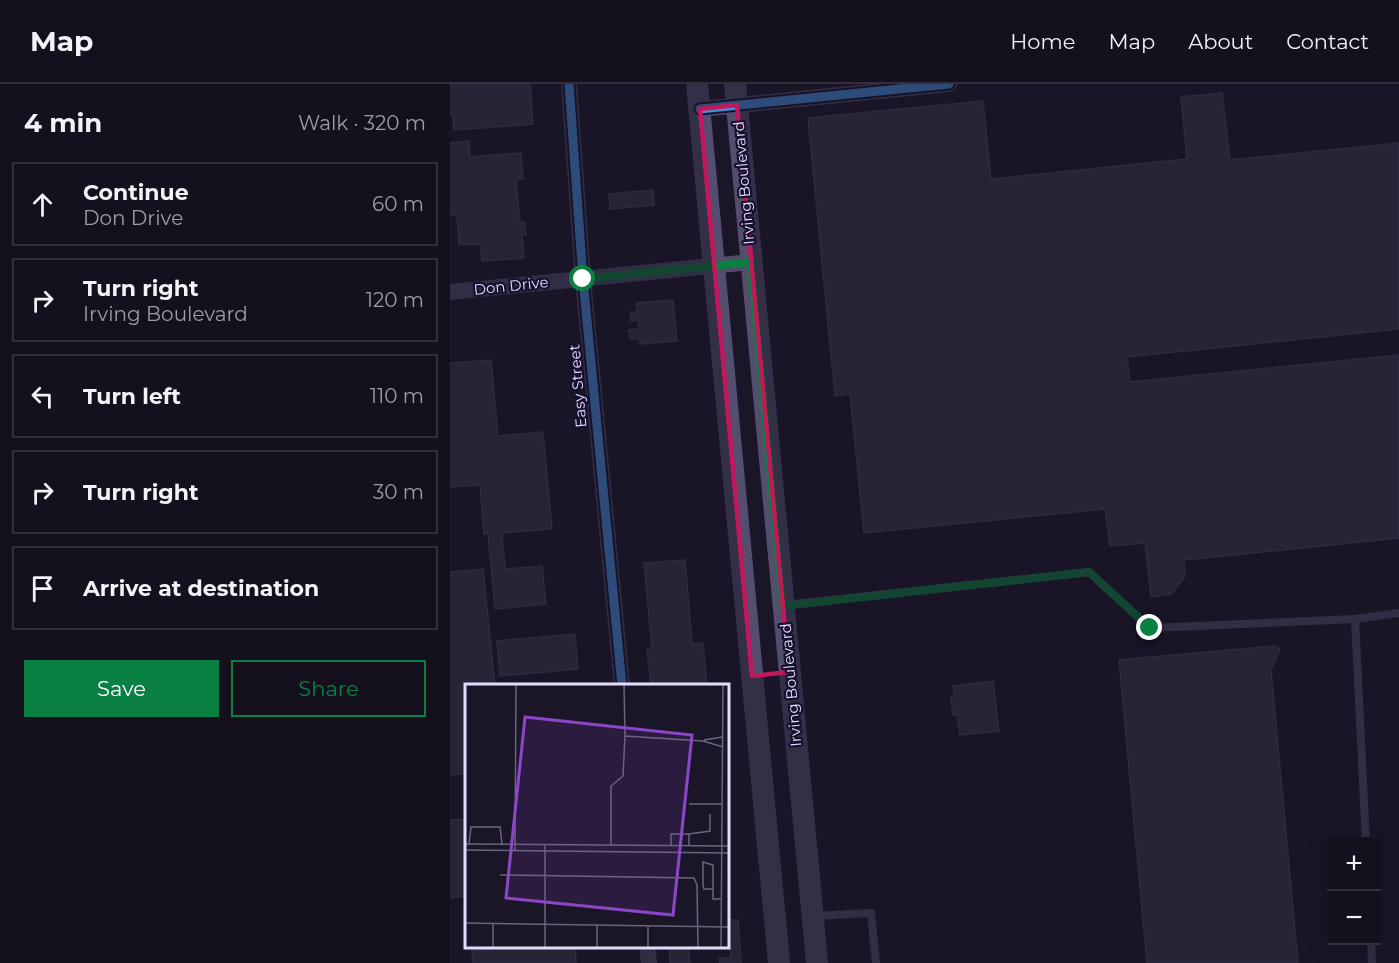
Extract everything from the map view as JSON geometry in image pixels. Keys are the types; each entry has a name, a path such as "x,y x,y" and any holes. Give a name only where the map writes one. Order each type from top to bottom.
{"main road":[{"path":"698,84 779,963"},
{"name":"Irving Boulevard","path":"736,95 817,963"},
{"path":"752,676 789,672"}],"street":[{"name":"Easy Street","path":"569,84 583,279 622,684"},
{"path":"700,109 736,95 949,84"},
{"name":"Don Drive","path":"450,292 751,262"},
{"path":"647,948 649,963"}],"lane":[{"path":"783,606 1089,572 1150,628 1355,619 1399,613"},
{"path":"1355,619 1366,837"},
{"path":"812,916 871,913 876,963"},
{"path":"1371,945 1372,963"}],"highlighted area":[{"path":"737,105 789,672 752,676 700,109"}],"building":[{"path":"450,84 530,84 533,124 454,130 453,115 450,115 450,100 452,99"},
{"path":"1222,93 1230,160 1399,143 1399,329 1127,357 1130,382 1399,355 1399,538 1184,560 1185,576 1171,594 1151,597 1145,543 1110,546 1105,509 864,533 850,394 835,396 808,118 983,101 991,179 1187,159 1181,97"},
{"path":"469,141 470,157 521,153 523,179 516,180 520,223 524,222 526,235 522,235 524,258 482,261 480,244 459,245 457,215 450,215 450,143"},
{"path":"653,190 654,205 610,209 609,194"},
{"path":"673,300 677,341 640,344 640,339 630,339 629,330 639,329 638,320 631,321 630,312 637,312 636,303"},
{"path":"491,360 498,436 543,432 552,529 502,533 505,569 542,566 546,604 495,609 488,533 484,534 480,485 450,487 450,363"},
{"path":"685,560 692,644 703,643 707,684 651,684 647,648 652,648 644,563"},
{"path":"483,569 495,684 465,684 465,773 450,775 450,572"},
{"path":"575,634 578,669 500,676 497,641"},
{"path":"1274,646 1280,649 1271,670 1298,963 1147,963 1119,660"},
{"path":"993,681 999,731 960,735 957,715 953,715 951,697 954,696 953,686"},
{"path":"465,819 465,896 450,898 450,820"},
{"path":"729,920 738,920 741,963 720,963 719,959 731,957"},
{"path":"497,948 575,948 576,963 473,963 472,951"},
{"path":"669,948 688,948 690,963 670,963"}],"cycle path":[{"path":"569,84 583,279 622,684"},
{"path":"700,109 949,84"}],"route":[{"path":"583,279 751,262 783,606 1089,572 1150,628"}]}
